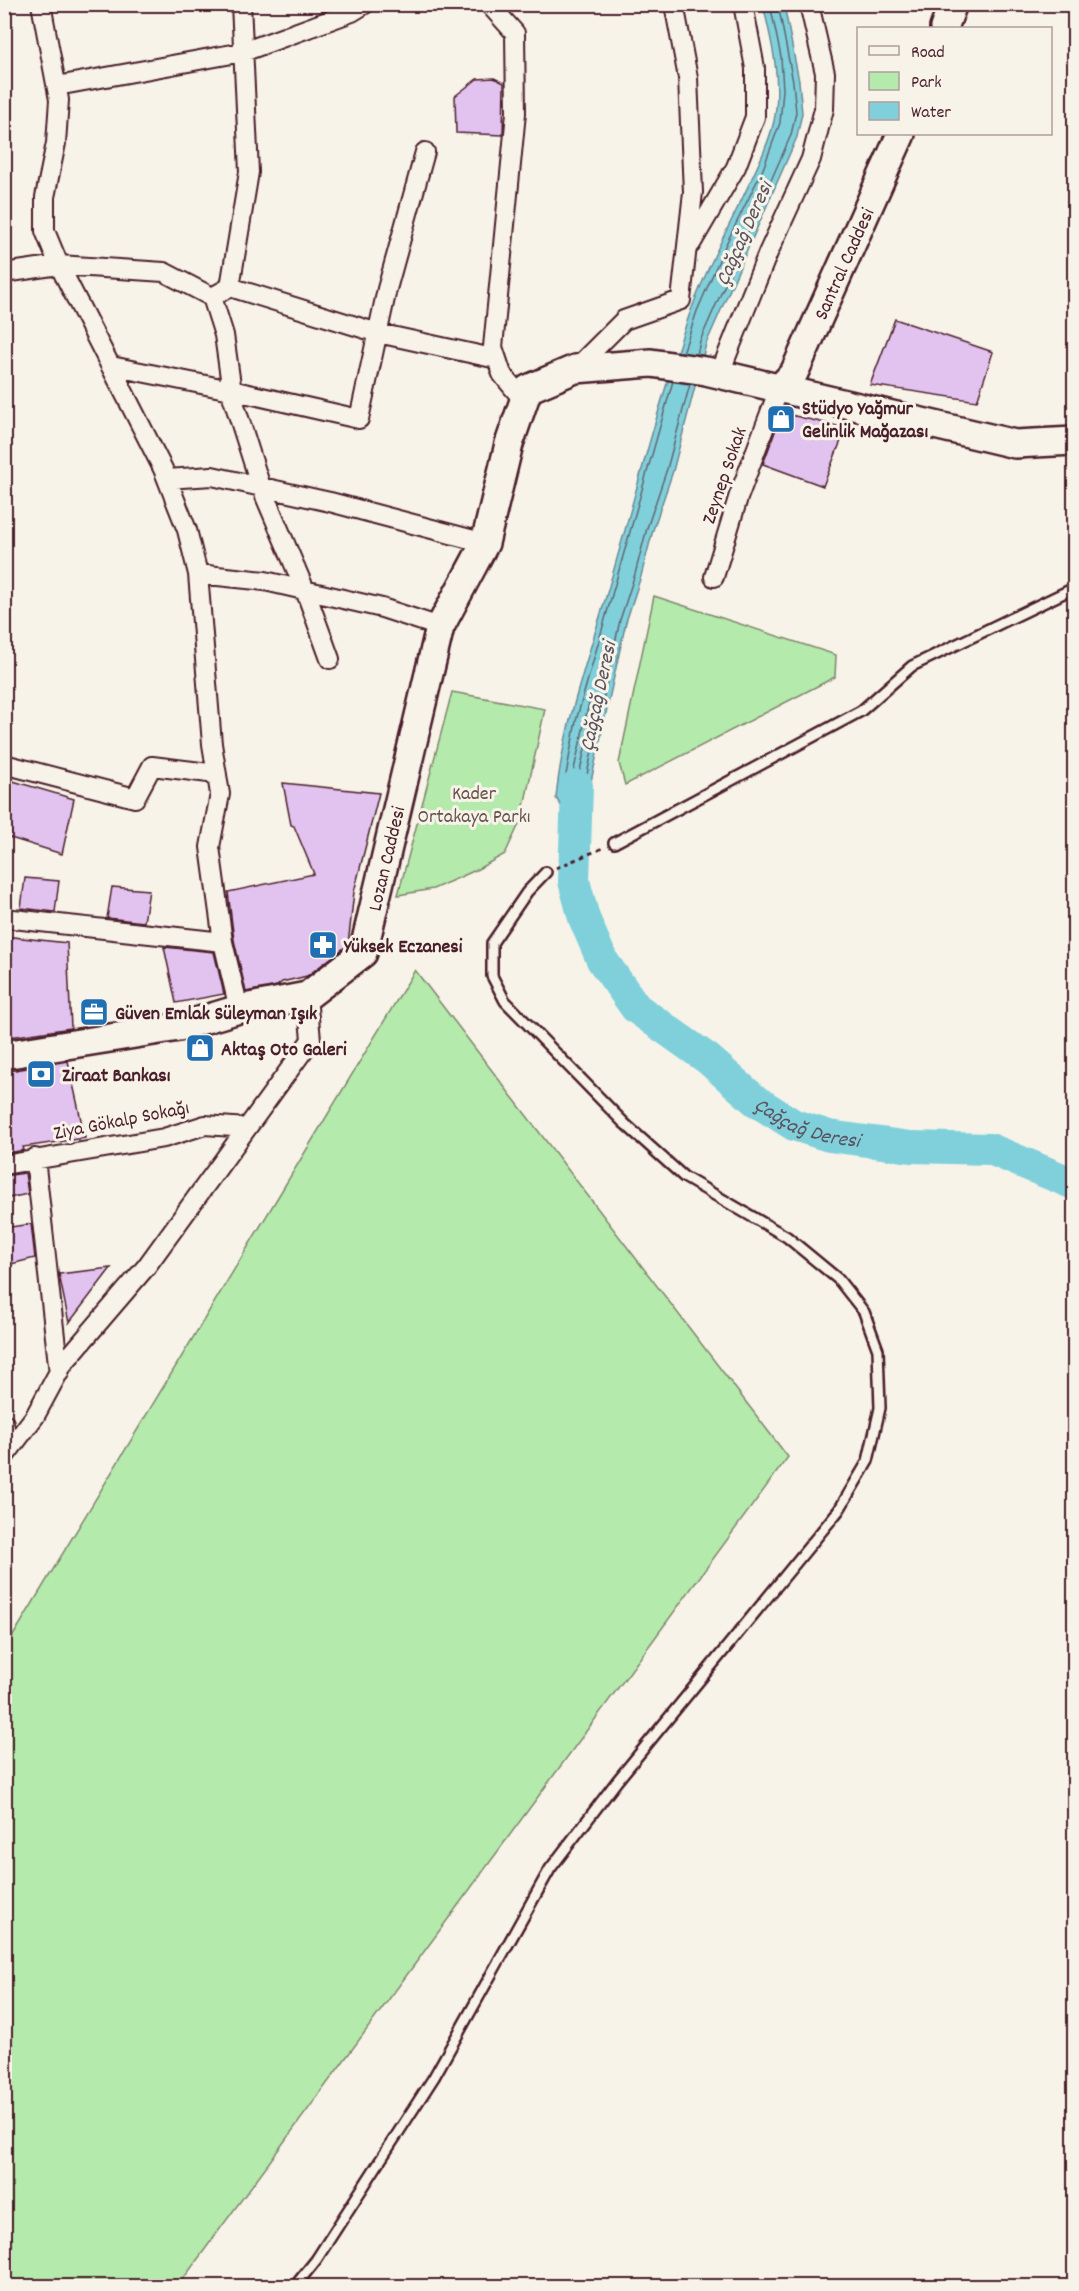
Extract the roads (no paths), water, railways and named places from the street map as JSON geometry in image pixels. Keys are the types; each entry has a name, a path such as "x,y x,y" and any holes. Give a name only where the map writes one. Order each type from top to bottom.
{"main road":[{"path":"944,27 953,4"},
{"name":"Santral Caddesi","path":"779,389 794,373 901,135"},
{"name":"Lozan Caddesi","path":"4,1054 179,1027 239,1010 307,996 363,953 440,627 485,543 509,444 528,389 575,369 651,363 712,373"},
{"path":"712,373 1015,444 1074,441"}],"street":[{"path":"41,4 59,100 56,142 45,197 45,231 59,265 167,479 187,530 198,574 212,744 220,794 210,847 223,942 239,1010"},
{"path":"230,287 249,172 241,4"},
{"path":"489,4 515,33 516,113 493,347 501,374 524,402"},
{"path":"575,369 624,320 681,300 693,192 688,78 674,4"},
{"path":"687,250 736,168 754,117 755,68 743,4"},
{"path":"712,373 811,159 824,109 825,73 809,4"},
{"path":"57,86 243,52 363,5"},
{"path":"111,366 360,419 387,289 424,152"},
{"path":"4,273 59,265 164,272 212,297 224,335 231,390 261,487 330,659"},
{"path":"212,297 230,287 378,333 497,359"},
{"name":"Zeynep Sokak","path":"714,577 738,498 779,389"},
{"path":"167,479 212,476 485,543"},
{"path":"198,574 265,581 382,608 440,627"},
{"path":"4,764 135,798 152,766 218,774"},
{"path":"4,918 223,942"},
{"path":"7,1454 35,1416 63,1364 146,1267 311,1040 307,996"},
{"name":"Ziya Gökalp Sokağı","path":"4,1164 164,1138 205,1125 247,1128"},
{"path":"35,1158 59,1372"},
{"path":"4,1423 7,1454"}],"lane":[{"path":"614,843 801,741 861,711 912,666 1074,588"},
{"path":"295,2286 316,2259 434,2077 550,1869 617,1781 839,1510 868,1461 880,1408 878,1350 864,1312 838,1279 787,1238 684,1177 624,1123 505,1001 492,976 492,943 527,892 546,872"}],"water":[{"path":"763,5 784,5 799,81 802,113 797,137 706,344 673,471 626,622 590,786 575,827 556,798 565,743 578,689 658,413 690,313 715,254 760,160 774,121 776,77 773,48"}],"waterway":[{"name":"Çağçağ Deresi","path":"577,786 574,881 584,918 602,960 636,1008 708,1059 756,1101 794,1125 829,1136 911,1147 990,1149 1074,1184"}],"place":[{"name":"Stüdyo Yağmur Gelinlik Mağazası","path":"781,419"},
{"name":"Yüksek Eczanesi","path":"323,945"},
{"name":"Güven Emlak Süleyman Işık","path":"94,1012"},
{"name":"Aktaş Oto Galeri","path":"200,1048"},
{"name":"Ziraat Bankası","path":"41,1074"}],"park label":[{"name":"Kader Ortakaya Parkı","path":"474,804"}]}
